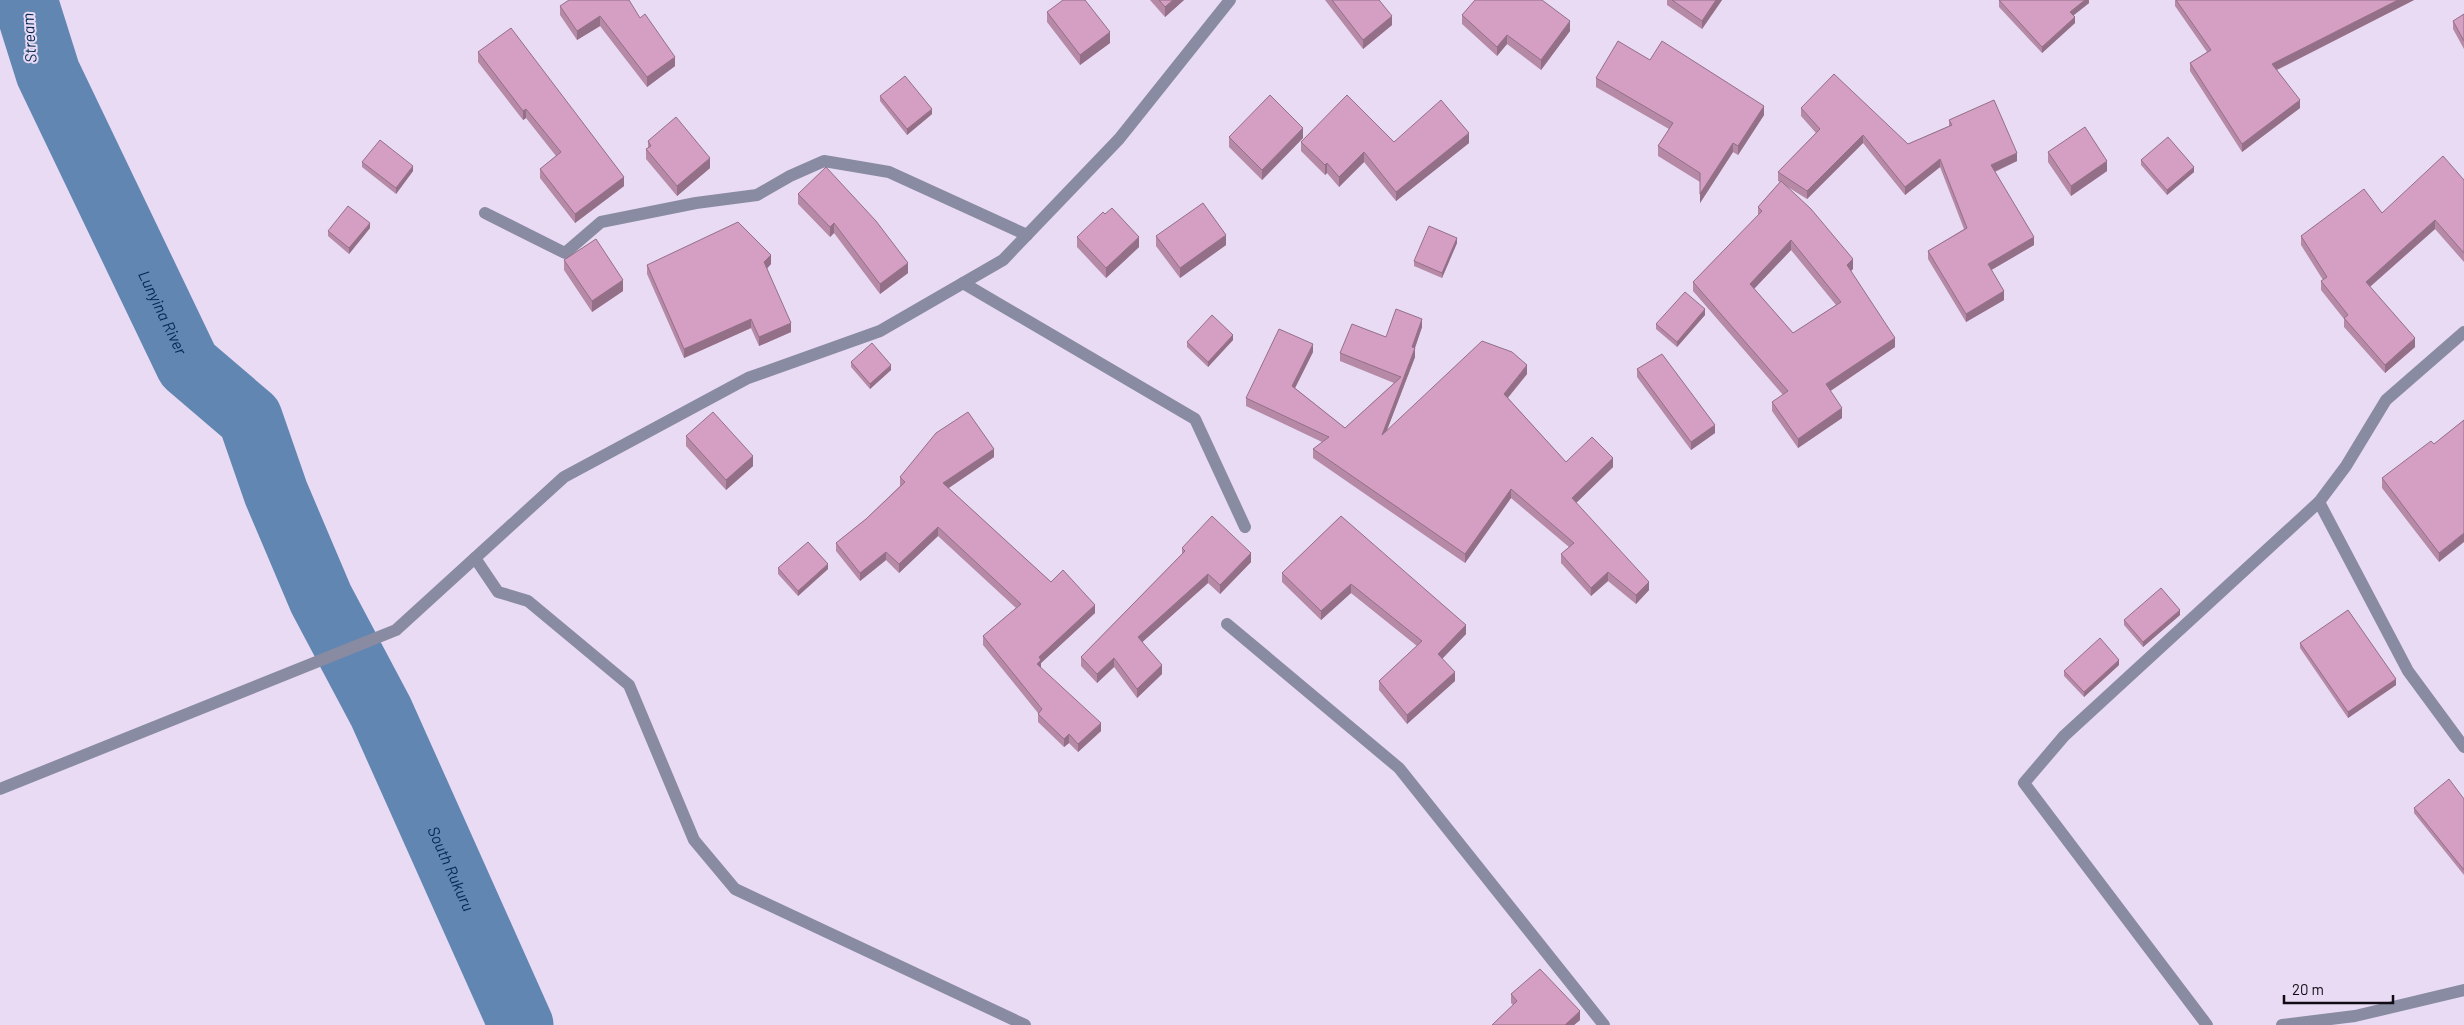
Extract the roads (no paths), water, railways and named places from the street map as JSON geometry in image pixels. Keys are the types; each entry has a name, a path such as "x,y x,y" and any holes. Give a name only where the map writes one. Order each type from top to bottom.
{"street":[{"path":"0,789 396,630 564,477 748,378 880,331 1003,260 1119,139 1230,0"},
{"path":"485,213 565,253 601,222 696,203 756,195 790,176 824,161 889,172 1027,235"},
{"path":"963,283 1195,419 1245,528"},
{"path":"2207,1025 2024,783 2064,736 2319,502 2346,466 2386,400 2464,332"},
{"path":"2319,502 2408,671 2464,747"},
{"path":"475,558 498,592 528,602 629,685 694,840 735,889 1025,1025"},
{"path":"1227,624 1399,768 1604,1025"},
{"path":"2282,1025 2355,1016 2464,990"}],"waterway":[{"name":"Lunyina River","path":"25,0 48,73 188,365 250,418 276,493 321,599 381,712 521,1025"},
{"name":"Stream","path":"43,0 48,73"}],"water label":[{"name":"South Rukuru","path":"451,868"}]}
